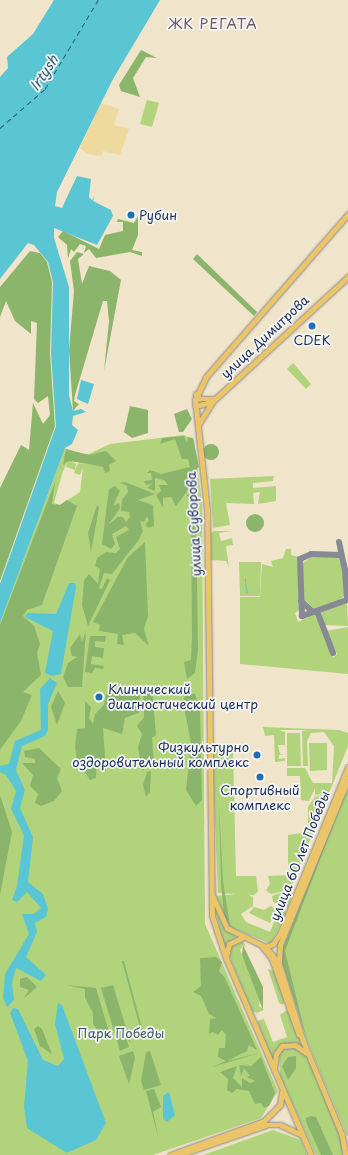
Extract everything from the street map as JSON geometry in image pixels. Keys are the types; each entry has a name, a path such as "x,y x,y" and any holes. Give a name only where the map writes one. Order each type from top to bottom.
{"main road":[{"name":"улица Суворова","path":"311,1155 226,959 212,916 207,504 195,406 196,394 209,374 347,216"},
{"name":"улица Димитрова","path":"195,406 214,400 348,277"},
{"path":"196,394 203,400 214,400"},
{"path":"197,429 214,400"},
{"name":"улица 60 лет Победы","path":"266,947 276,942 289,917 348,767"},
{"name":"улица 60 лет Победы","path":"318,846 348,779"},
{"path":"212,890 224,924 245,938 266,947 279,963 304,1040 342,1134 346,1155"},
{"name":"улица 60 лет Победы","path":"279,963 279,950 289,917"},
{"path":"226,959 229,944 245,938"},
{"path":"260,945 272,958 295,1026 304,1040"},
{"path":"275,1074 274,1061 282,1046 301,1046 311,1057"},
{"path":"170,1155 264,1121 280,1105 282,1091"},
{"path":"179,1155 259,1126 281,1125 303,1136"}],"green space":[{"path":"141,50 157,58 146,57 133,78 140,97 121,91 119,85"},
{"path":"147,100 159,103 152,127 140,124"},
{"path":"138,216 138,235 132,250 142,252 142,256 130,252 96,258 89,249 84,253 86,246 80,244 74,252 71,249 68,259 67,245 58,237 63,231 99,249 105,235 123,231 123,222 117,222 118,219 134,223"},
{"path":"30,251 40,253 47,262 52,282 50,354 55,426 0,581 0,488 21,445 29,450 33,403 43,424 50,415 48,396 38,403 34,399 37,323 31,321 31,334 15,321 6,301 0,317 0,287"},
{"path":"77,252 84,254 78,259 82,284 89,266 110,271 121,280 104,371 109,321 107,301 103,301 75,395 74,401 79,404 73,411 69,350 74,291 70,261"},
{"path":"197,254 257,312 254,316 193,259"},
{"path":"293,363 311,384 306,389 287,369"},
{"path":"130,406 148,410 148,433 132,438 124,432"},
{"path":"187,409 192,419 183,432 179,432 174,414"},
{"name":"Парк Победы","path":"184,435 194,440 202,503 205,924 278,1091 261,1118 153,1155 0,1155 0,623 65,448 74,453 89,454 110,444","holes":["68,459 84,464 78,463 74,473 80,475 83,467 80,492 60,505 54,503 67,462 66,467 75,470 76,464"]},
{"path":"184,436 187,443 188,437 193,438 199,467 195,470 197,478 176,506 171,497 163,498 163,508 156,495 161,491 159,485 168,485 164,480 155,478 155,491 147,488 153,483 146,485 144,481 152,480 151,473 147,473 150,470 161,474 190,467 188,459 182,459 175,439 160,444 162,438"},
{"path":"208,444 214,444 219,449 217,458 214,460 208,460 203,455 203,449"},
{"path":"66,449 89,455 106,451 116,461 109,465 110,471 105,473 103,467 84,463 68,461 63,465"},
{"path":"274,476 273,481 253,483 253,488 276,486 276,501 258,504 260,492 253,493 254,504 226,503 230,525 213,528 210,479"},
{"path":"55,482 52,504 60,505 67,500 77,506 42,605 27,610 23,616 34,626 40,644 37,653 41,675 23,692 32,695 21,721 0,750 0,625"},
{"path":"125,482 155,494 138,500 153,505 154,526 148,528 145,524 149,521 147,516 144,522 140,521 143,531 138,541 112,574 104,573 99,588 102,589 107,578 110,580 88,626 82,605 84,580 89,574 98,584 100,569 95,566 97,558 106,552 116,553 120,549 116,537 129,530 126,526 112,534 115,544 111,549 102,544 109,489 115,486 120,491 113,506 119,503 120,508 108,525 118,517 123,517 126,522 130,517 129,512 121,511 122,500 128,492 127,486 120,483"},
{"path":"190,493 196,503 198,650 195,673 187,679 184,662 191,660 192,636 191,506 187,495"},
{"path":"97,505 99,508 91,552 88,533"},
{"path":"255,514 261,517 264,523 261,529 255,532 249,529 246,523 249,517"},
{"path":"214,531 232,531 219,533 221,541 232,538 233,545 226,546 229,568 226,561 211,560 211,533"},
{"path":"145,542 148,616 144,629 149,646 135,633 122,635 124,645 117,644 118,634 99,631 100,625 93,622 128,557"},
{"path":"286,549 291,549 291,555 298,557 300,609 295,613 298,622 317,613 333,658 337,654 326,631 348,627 348,674 240,664 240,597 260,597 262,564 273,567 271,561 283,558"},
{"path":"314,555 340,556 346,593 341,600 314,609 303,598 302,564"},
{"path":"239,562 261,562 260,596 240,596"},
{"path":"347,602 348,626 323,625 321,610"},
{"path":"86,631 82,687 68,687 63,677 68,663 77,657 72,656 70,648 80,634 82,642"},
{"path":"90,636 106,636 105,642 95,641 95,647 104,648 103,658 92,656 91,664 104,666 103,669 95,668 92,673 85,672"},
{"path":"130,688 136,688 140,696 139,713 125,718 122,734 103,728 106,771 101,771 97,757 96,778 90,780 77,761 75,747 77,729 85,728 85,701 91,707 89,718 93,724 95,714 104,705 106,694 130,693"},
{"path":"152,688 156,735 152,738 154,762 142,771 138,747 142,734 137,726 144,717 143,689"},
{"path":"58,691 65,703 57,725 51,707"},
{"path":"186,693 195,694 200,709 202,800 196,806 186,790 191,743 183,702"},
{"path":"263,727 339,730 348,733 348,746 290,890 271,894 266,890 270,884 268,876 288,875 288,835 308,832 308,807 315,797 326,793 315,795 315,788 309,801 301,800 300,776 287,776 287,768 305,768 313,783 332,783 334,746 324,732 311,733 307,741 308,766 303,766 302,731 307,730 278,730 285,732 285,745 278,745 280,754 285,754 279,755 279,759 285,758 285,761 275,762 274,735 265,736"},
{"path":"287,733 300,733 301,766 287,766"},
{"path":"309,743 327,743 327,770 310,771"},
{"path":"39,748 61,769 57,778 62,791 54,801 41,806 35,803 38,794 30,786 33,775 22,763 35,763 35,759 25,757 24,751"},
{"path":"212,749 233,750 236,876 256,876 258,891 254,895 218,893"},
{"path":"151,771 150,792 146,797 143,785 147,772"},
{"path":"348,783 348,1138 306,1038 281,952"},
{"path":"0,795 12,832 0,895"},
{"path":"219,805 223,881 230,926 224,916 221,881"},
{"path":"336,817 285,951 306,1037 280,956"},
{"path":"214,863 217,896 245,893 253,897 253,906 241,914 246,922 270,932 279,909 287,912 271,944 228,926 217,901"},
{"path":"280,893 293,893 288,908 273,902 272,896"},
{"path":"213,903 223,925 236,937 225,948"},
{"path":"271,906 277,908 270,923 249,913 254,907 264,910"},
{"path":"243,941 246,947 243,945 240,950 260,998 259,1006 264,1010 257,1013 252,1011 228,953 232,944"},
{"path":"243,945 263,987 263,1010 242,955"},
{"path":"216,957 222,962 219,971 225,978 257,1050 249,1045 247,1051 227,1061 259,1053 212,1067 226,1061 218,1057 219,1048 225,1048 226,1035 222,1030 218,1035 213,1032 209,1034 210,1019 216,1018 209,1014 201,996 193,992 201,986 200,958"},
{"path":"122,961 124,961 145,1039 143,1039"},
{"path":"268,969 274,971 285,1001 283,1005 279,1003"},
{"path":"27,977 37,987 23,999 29,990 20,987 20,979"},
{"path":"67,985 96,988 111,1039 104,1039 93,1024 93,1013 85,998 85,989"},
{"path":"113,985 131,1044 125,1035 129,1047 120,1051 101,988"},
{"path":"287,1010 303,1045 283,1044 272,1058 257,1021 264,1019 273,1042 287,1037 280,1015"},
{"path":"38,1026 42,1029 52,1054 40,1046 34,1029"},
{"path":"286,1047 295,1047 307,1055 340,1134 343,1155 316,1155 280,1076 279,1054"},
{"path":"133,1051 135,1058 129,1084 119,1056"},
{"path":"150,1051 161,1085 144,1090 141,1081 146,1052"},
{"path":"296,1056 296,1068 288,1080 282,1066 288,1057"},
{"path":"261,1057 275,1093 269,1106 264,1108 261,1103 255,1104 249,1091 237,1089 232,1093 227,1090 228,1079 220,1072 237,1066 233,1078 242,1087 242,1078 250,1083 255,1081 247,1077 250,1076 244,1068 241,1076 239,1065 251,1066"},
{"path":"154,1089 161,1107 153,1112 159,1140 146,1091"},
{"path":"311,1116 316,1117 333,1155 321,1155 306,1122 306,1118"},
{"path":"273,1130 301,1140 307,1155 203,1155"}],"sand":[{"path":"101,103 119,109 114,125 129,129 120,155 103,151 101,156 88,154 80,148"}],"water":[{"name":"Irtysh","path":"54,0 160,0 113,79 57,192 55,206 62,208 77,176 91,179 89,197 92,200 95,196 93,201 111,210 113,216 97,245 54,228 54,238 69,287 69,395 73,411 81,409 86,412 73,416 72,425 78,430 72,444 65,448 0,623 0,584 56,426 51,354 53,282 48,262 34,245 28,243 0,279 0,77 8,68 7,57 33,34"},
{"path":"81,380 94,384 88,404 77,399"},
{"path":"69,583 75,583 76,587 61,674 52,676 45,673 53,631 25,617 27,613 56,614"},
{"path":"50,678 57,683 48,704 48,730 45,736 22,746 16,770 25,790 20,808 33,837 28,882 43,894 48,909 46,917 35,923 37,932 26,957 46,975 41,981 16,968 12,983 14,1000 7,1007 3,998 5,974 29,934 22,914 34,914 41,908 27,892 17,902 12,900 17,886 24,835 11,809 16,791 6,775 0,772 0,766 9,764 15,741 41,730 40,689"},
{"path":"58,1003 62,1005 106,1123 96,1140 67,1153 27,1128 24,1107 28,1061 10,1013 13,1008 18,1009 43,1060 58,1066 64,1059 55,1024"},
{"path":"169,1092 175,1115 167,1122 163,1119 163,1096"}],"waterway":[{"path":"245,583 247,592"}],"ferry route":[{"path":"0,128 45,89 98,0"}],"taxiway":[{"path":"339,542 345,570 347,600 302,616 300,559 311,554 341,555"},
{"path":"301,601 313,612"},
{"path":"317,611 333,653"}],"place":[{"name":"Рубин","path":"131,215"},
{"name":"CDEK","path":"312,326"},
{"name":"Клинический диагностический центр","path":"99,697"},
{"name":"Физкультурно оздоровительный комплекс","path":"257,755"},
{"name":"Спортивный комплекс","path":"260,777"}],"district":[{"name":"ЖК РЕГАТА","path":"213,24"}]}
